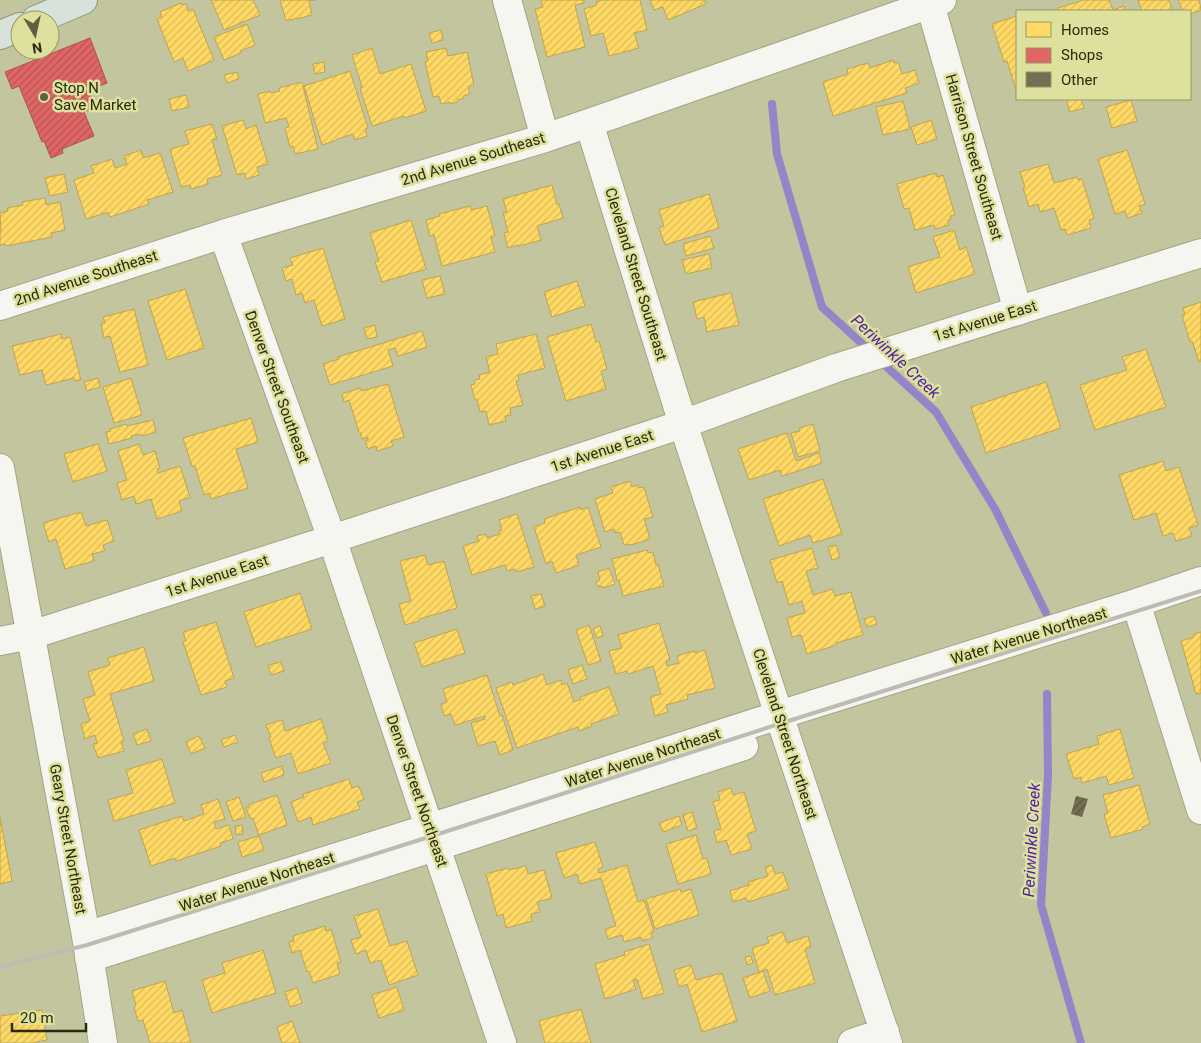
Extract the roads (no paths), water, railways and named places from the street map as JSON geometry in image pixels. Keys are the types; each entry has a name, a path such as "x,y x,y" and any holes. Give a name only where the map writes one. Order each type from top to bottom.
{"main road":[{"path":"60,10 83,0"}],"street":[{"path":"507,0 545,138"},
{"name":"2nd Avenue Southeast","path":"0,306 222,234 545,138 936,2"},
{"name":"Harrison Street Southeast","path":"936,2 1018,311"},
{"name":"Cleveland Street Southeast","path":"589,123 683,424"},
{"name":"Denver Street Southeast","path":"222,234 332,539"},
{"name":"1st Avenue East","path":"0,641 31,635 332,539 683,424 836,368 1201,253"},
{"name":"Cleveland Street Northeast","path":"683,424 887,1038"},
{"name":"Geary Street Northeast","path":"0,468 87,947 102,1043"},
{"name":"Denver Street Northeast","path":"332,539 502,1043"},
{"name":"Water Avenue Northeast","path":"87,947 1138,610 1201,581"},
{"name":"Water Avenue Northeast","path":"1138,610 1201,598"},
{"path":"1138,610 1201,810"},
{"path":"852,1043 887,1038"}],"waterway":[{"name":"Periwinkle Creek","path":"772,104 777,154 822,307 871,352"},
{"name":"Periwinkle Creek","path":"879,360 936,412 995,509 1046,613"},
{"name":"Periwinkle Creek","path":"1047,694 1048,775 1041,905 1081,1043"}],"railway":[{"path":"0,967 87,945 1201,591"}],"place":[{"name":"Stop N Save Market","path":"44,97"}]}
